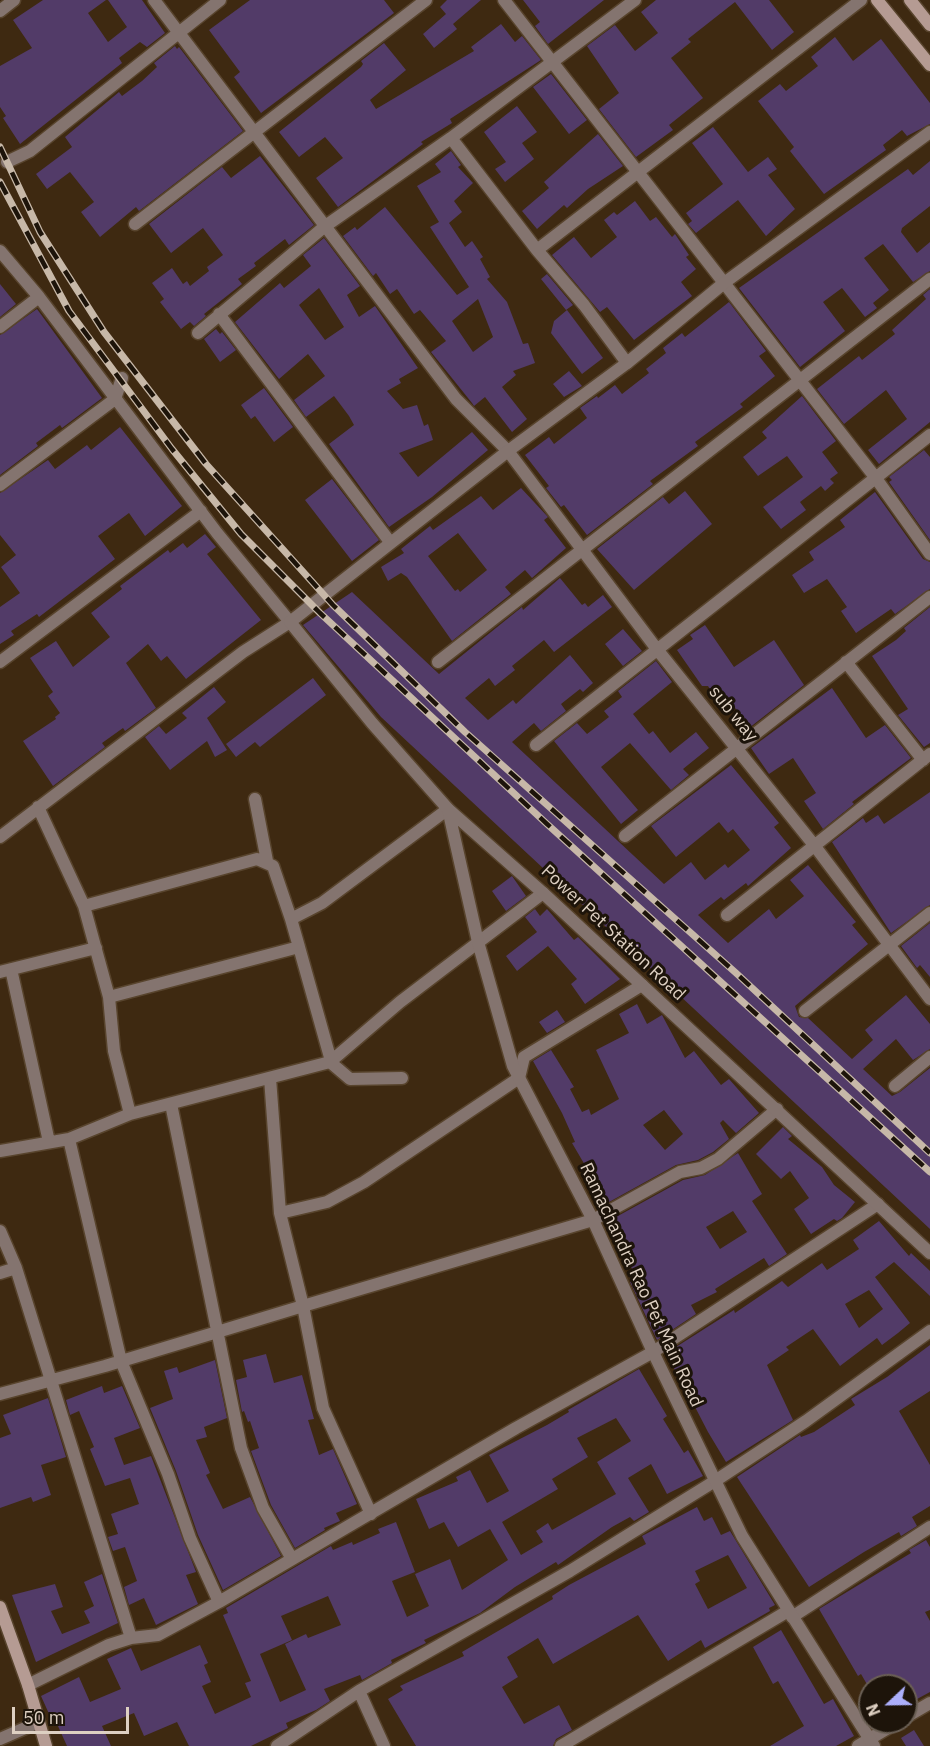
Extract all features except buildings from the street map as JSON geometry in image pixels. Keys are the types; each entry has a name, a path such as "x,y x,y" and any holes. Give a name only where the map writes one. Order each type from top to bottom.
{"main road":[{"path":"877,0 930,65"},
{"path":"910,0 930,26"},
{"path":"0,1607 28,1685 46,1746"}],"street":[{"path":"0,11 14,0"},
{"name":"sub way","path":"154,0 456,399 508,451 656,648 737,746 930,999"},
{"path":"7,162 30,151 220,0"},
{"path":"135,224 426,0"},
{"path":"504,0 875,477 930,554"},
{"path":"198,333 324,227 452,138 635,0"},
{"path":"537,249 861,0"},
{"path":"0,837 243,652 290,622 508,451 627,363 724,283 930,132"},
{"path":"452,138 627,363"},
{"name":"Power Pet Station Road","path":"0,251 39,297 201,511 290,622 372,723 448,809 543,893 930,1253"},
{"path":"438,662 930,279"},
{"path":"0,327 39,297"},
{"path":"219,314 390,542"},
{"path":"0,485 115,399 122,378"},
{"path":"536,745 656,648 930,435"},
{"path":"0,662 201,511"},
{"path":"625,836 930,597"},
{"path":"727,915 926,757 846,662"},
{"path":"255,799 267,861"},
{"path":"38,807 84,906 109,997 114,1052 130,1114"},
{"path":"291,919 322,903 448,809"},
{"name":"Ramachandra Rao Pet Main Road","path":"448,809 478,942 513,1066 593,1220 653,1352 742,1536 867,1744"},
{"path":"84,906 257,859 267,861 273,866 291,919 331,1061 350,1079 402,1078"},
{"path":"0,1151 69,1138 130,1114 331,1061 400,1002 543,893"},
{"path":"805,1011 930,913"},
{"path":"109,997 299,947"},
{"path":"49,1142 6,971 96,948"},
{"path":"280,1213 327,1202 364,1182 519,1078 524,1057 642,985"},
{"path":"895,1086 930,1057"},
{"path":"270,1078 280,1213 303,1306 323,1408 371,1514"},
{"path":"171,1104 219,1330 241,1448 263,1508 292,1559"},
{"path":"0,1394 121,1361 593,1220 680,1173 701,1168 718,1159 777,1109"},
{"path":"69,1138 121,1361 168,1474 190,1538 219,1602"},
{"path":"28,1685 109,1645 131,1638 158,1635 219,1602 516,1428 653,1352 878,1204"},
{"path":"0,1231 16,1268 131,1638"},
{"path":"0,1273 16,1268"},
{"path":"277,1746 359,1691 570,1571 715,1481 806,1421 930,1331"},
{"path":"561,1746 790,1614 930,1527"},
{"path":"359,1691 384,1746"},
{"path":"0,1739 39,1722"},
{"path":"867,1744 881,1734"}],"railway":[{"path":"0,147 40,232 104,332 206,464 333,605 465,732 736,973 930,1153"},
{"path":"0,182 69,311 172,449 241,534 320,613 547,824 930,1172"}]}
